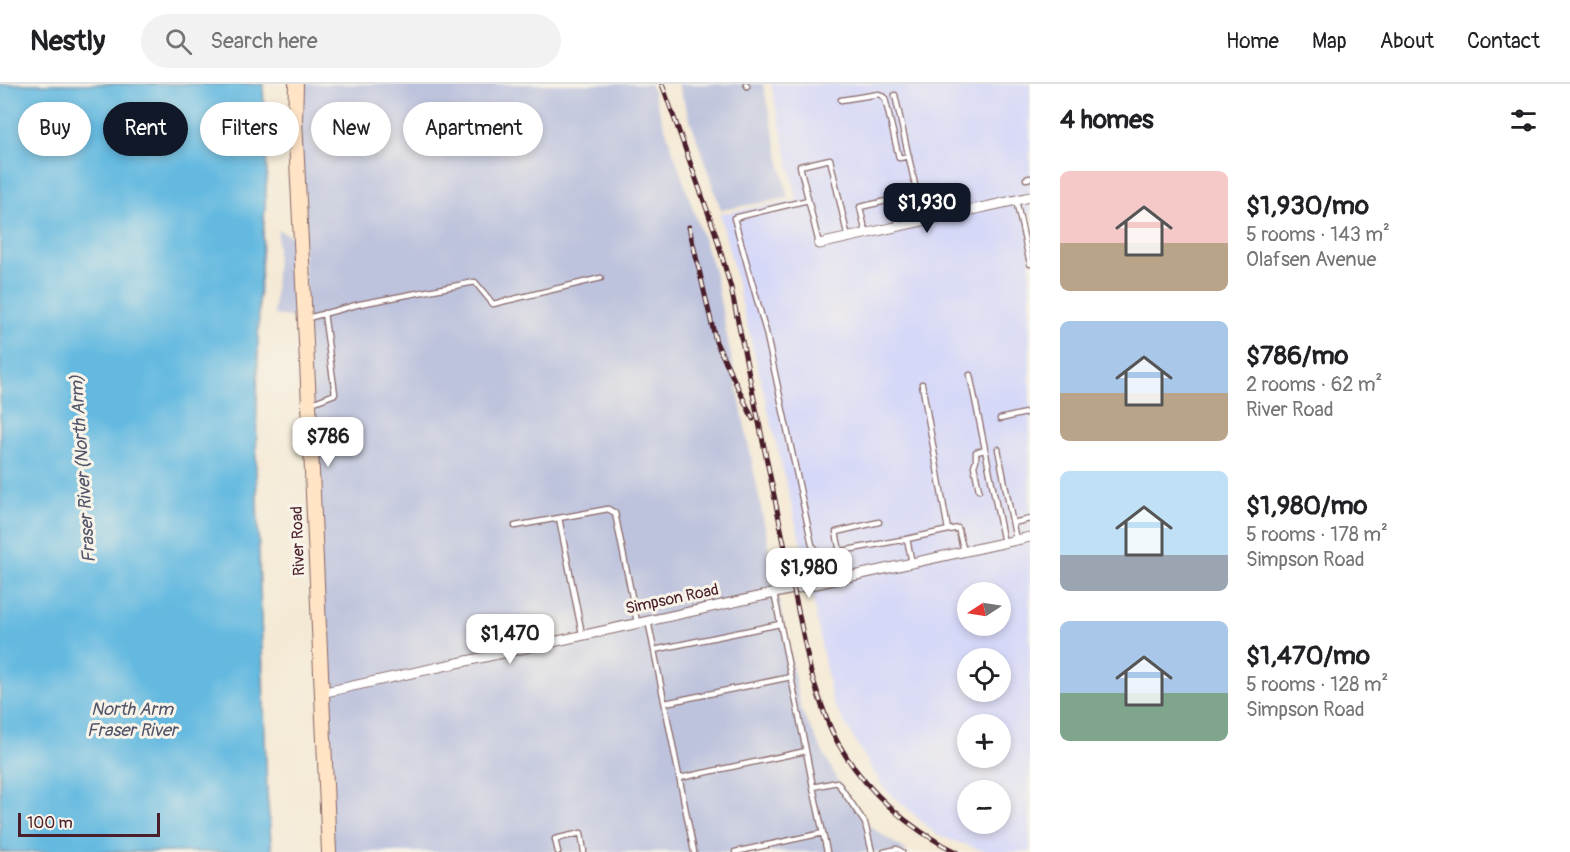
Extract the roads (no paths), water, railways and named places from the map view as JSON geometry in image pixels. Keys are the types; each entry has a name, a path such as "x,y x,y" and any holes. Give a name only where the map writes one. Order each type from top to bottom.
{"street":[{"name":"River Road","path":"296,84 295,120 329,852"},
{"path":"819,244 1030,197"},
{"name":"Simpson Road","path":"321,693 1030,537"}],"lane":[{"path":"841,100 879,94 885,98 899,158 909,156"},
{"path":"895,95 923,221"},
{"path":"819,244 800,165 830,159 848,238"},
{"path":"866,234 860,207 917,194"},
{"path":"808,200 734,218 766,332 812,545 818,552 825,554 958,528 964,552"},
{"path":"893,200 899,226"},
{"path":"1016,200 1030,264"},
{"path":"1021,221 1030,219"},
{"path":"305,318 360,304 475,282 494,304 601,278"},
{"path":"309,404 335,394 324,313"},
{"path":"970,375 1004,543"},
{"path":"922,384 948,530"},
{"path":"1000,418 1030,412"},
{"path":"998,449 1016,540"},
{"path":"979,490 974,466 976,452 985,450"},
{"path":"515,526 608,509 615,513 637,622"},
{"path":"559,518 582,634"},
{"path":"1013,523 1030,519"},
{"path":"840,552 836,531 879,522"},
{"path":"907,539 912,563"},
{"path":"825,554 831,580"},
{"path":"774,592 827,852"},
{"path":"648,620 694,852"},
{"path":"654,650 780,624"},
{"path":"665,703 791,677"},
{"path":"680,778 806,751"},
{"path":"813,787 837,782 865,823 872,852"},
{"path":"558,852 555,839 581,833 584,852"},
{"path":"735,852 823,833"},
{"path":"884,852 897,849 902,852"}],"water":[{"name":"North Arm Fraser River","path":"0,84 263,84 264,102 200,102 200,156 266,156 259,300 256,467 267,794 272,852 0,852"}],"railway":[{"path":"662,84 715,232 731,288 811,673 826,718 849,760 874,792 905,820 957,852"},
{"path":"689,227 716,342 753,419"}],"water label":[{"name":"Fraser River (North Arm)","path":"83,469"}]}
